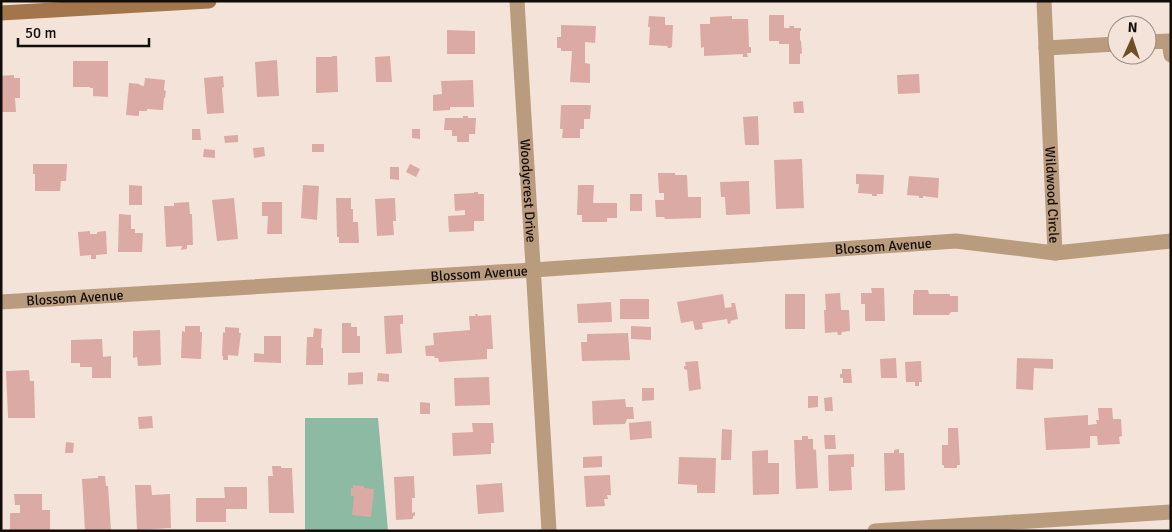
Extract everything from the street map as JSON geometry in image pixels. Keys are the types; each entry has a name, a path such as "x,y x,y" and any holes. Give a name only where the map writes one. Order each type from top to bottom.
{"main road":[{"path":"1,13 209,1"}],"street":[{"name":"Woodycrest Drive","path":"517,1 549,531"},
{"name":"Wildwood Circle","path":"1044,1 1055,253 1171,241"},
{"path":"1157,42 1170,41 1171,54"},
{"path":"1046,48 1107,45"},
{"name":"Blossom Avenue","path":"1,302 533,270 956,241 1055,253"},
{"path":"875,531 1171,512"}],"green space":[{"path":"305,418 378,418 388,531 305,531"}],"building":[{"path":"769,15 784,15 784,28 794,26 794,28 801,28 802,53 800,54 800,64 789,64 789,44 769,41"},
{"path":"649,16 665,17 665,25 673,25 671,48 649,45"},
{"path":"732,16 732,19 748,19 751,53 747,53 748,57 743,57 743,54 704,56 704,47 701,48 700,24 710,24 710,17"},
{"path":"561,25 596,26 595,43 585,42 585,63 590,64 590,83 570,82 572,51 561,51 561,48 557,48 557,37 561,37"},
{"path":"447,30 475,31 475,54 447,54"},
{"path":"337,56 338,92 316,93 316,57"},
{"path":"390,56 392,82 376,82 375,57"},
{"path":"277,60 279,96 257,97 255,62"},
{"path":"73,61 108,61 108,97 93,96 93,88 90,87 73,87"},
{"path":"919,74 920,93 898,94 897,75"},
{"path":"14,75 14,78 20,78 20,98 15,98 16,112 1,112 1,76"},
{"path":"223,76 224,113 207,114 204,78"},
{"path":"145,78 165,80 164,90 166,91 163,110 147,109 147,111 139,111 139,116 126,115 129,83 144,86"},
{"path":"473,80 474,107 450,107 450,110 433,111 433,95 442,94 441,81"},
{"path":"803,101 804,113 794,113 793,102"},
{"path":"561,105 591,105 590,119 584,119 584,129 580,129 580,138 562,138 563,129 560,129"},
{"path":"463,116 476,118 475,134 469,134 469,142 457,142 457,136 452,136 452,130 444,130 445,118 463,118"},
{"path":"758,116 759,145 745,145 743,117"},
{"path":"192,129 200,129 201,140 192,140"},
{"path":"412,129 420,129 420,139 412,138"},
{"path":"238,135 238,142 225,143 224,136"},
{"path":"312,144 324,144 324,152 312,152"},
{"path":"264,147 265,156 254,158 253,148"},
{"path":"204,149 215,150 215,158 203,157"},
{"path":"802,159 804,208 776,209 774,160"},
{"path":"33,164 67,164 66,181 61,181 60,191 35,191"},
{"path":"410,164 420,169 416,177 406,172"},
{"path":"390,167 399,167 399,180 390,179"},
{"path":"658,173 687,175 688,197 701,197 701,218 665,219 664,217 656,217 655,200 664,200 664,193 659,193"},
{"path":"856,174 884,175 883,194 872,196 872,194 858,193 859,184 856,184"},
{"path":"909,176 939,178 938,198 923,196 923,198 919,198 919,196 907,195"},
{"path":"749,181 750,214 726,215 725,197 721,197 720,182"},
{"path":"129,185 142,186 142,205 129,205"},
{"path":"303,185 319,186 317,220 301,218"},
{"path":"578,185 594,185 593,203 617,203 617,218 607,218 607,222 582,222 582,215 577,215"},
{"path":"474,192 484,194 484,221 474,221 474,231 449,232 448,216 465,215 465,210 455,211 454,194"},
{"path":"630,194 642,194 642,211 630,211"},
{"path":"234,198 238,239 217,241 212,200"},
{"path":"336,198 351,198 353,222 358,222 359,243 339,243 339,237 337,237"},
{"path":"395,198 396,221 393,221 394,235 377,236 375,199"},
{"path":"189,202 190,214 192,214 193,245 187,245 187,249 181,250 182,246 166,247 164,206 174,206 174,203"},
{"path":"262,202 282,202 282,234 267,234 268,216 262,216"},
{"path":"119,214 131,215 131,229 135,229 135,233 143,233 142,252 118,252"},
{"path":"90,231 90,234 97,234 97,232 106,231 107,254 96,255 96,259 91,259 91,255 80,256 78,232"},
{"path":"871,288 884,288 885,321 865,321 865,304 861,304 861,293 872,293"},
{"path":"914,290 928,290 929,294 958,296 958,312 951,312 949,315 913,315"},
{"path":"840,293 841,310 849,310 850,331 842,332 841,335 838,335 837,332 825,333 825,294"},
{"path":"723,294 725,308 732,307 731,303 735,303 738,319 730,321 731,323 728,324 727,319 702,323 703,329 695,330 693,321 681,323 677,302"},
{"path":"785,294 805,294 805,329 785,329"},
{"path":"620,299 649,299 649,319 620,319"},
{"path":"611,302 612,322 578,323 577,304"},
{"path":"475,314 478,316 491,315 493,349 487,349 487,359 439,362 438,358 434,356 426,356 425,346 434,345 433,333 470,330 469,316 476,316"},
{"path":"403,315 403,324 400,324 402,353 386,354 384,316"},
{"path":"342,323 351,323 351,327 357,327 357,336 360,336 360,353 342,353"},
{"path":"185,326 200,326 200,332 202,332 201,359 181,358 182,331 185,332"},
{"path":"631,326 651,327 651,340 631,339"},
{"path":"225,327 239,328 239,333 241,333 238,356 228,355 228,360 223,360 222,356"},
{"path":"314,328 322,329 321,348 323,348 323,365 306,365 307,337 313,337"},
{"path":"160,330 161,365 138,366 137,357 133,358 133,331"},
{"path":"628,333 630,360 582,361 581,342 587,342 587,334"},
{"path":"264,336 281,336 281,363 254,362 254,353 264,354"},
{"path":"102,339 103,357 111,356 111,378 92,378 92,367 80,367 80,363 71,363 71,340"},
{"path":"896,358 897,378 881,378 880,359"},
{"path":"1017,358 1053,359 1053,369 1034,368 1033,390 1016,389"},
{"path":"698,361 701,389 689,391 687,370 684,369 684,366 686,366 685,362"},
{"path":"921,361 922,382 919,382 919,386 915,386 915,382 906,382 905,362"},
{"path":"842,369 851,369 852,383 843,383 843,378 840,378"},
{"path":"29,370 30,381 34,381 35,418 8,418 6,371"},
{"path":"363,372 363,384 348,385 348,373"},
{"path":"378,373 389,374 389,382 377,381"},
{"path":"489,377 490,405 455,406 454,378"},
{"path":"642,388 654,388 654,400 642,401"},
{"path":"808,396 818,396 818,407 808,408"},
{"path":"832,397 833,411 825,411 824,398"},
{"path":"625,399 626,407 633,407 634,419 627,419 625,424 593,425 592,401"},
{"path":"420,402 430,403 430,414 420,414"},
{"path":"1098,408 1112,408 1113,419 1121,419 1122,436 1119,437 1120,444 1098,445 1097,436 1090,436 1090,448 1046,450 1044,418 1088,415 1088,425 1097,424 1096,420 1099,420"},
{"path":"152,416 153,428 139,429 138,417"},
{"path":"651,421 652,438 630,440 629,423"},
{"path":"472,423 493,423 494,443 491,443 491,454 453,456 452,433 473,432"},
{"path":"948,428 958,428 960,465 957,465 957,468 944,468 944,465 942,465 942,445 948,445"},
{"path":"722,429 732,430 731,460 721,460"},
{"path":"824,435 835,435 836,449 825,449"},
{"path":"802,436 808,436 808,439 813,439 813,449 816,450 818,488 796,489 794,440 802,440"},
{"path":"66,442 74,443 73,453 65,453"},
{"path":"899,449 899,453 904,453 905,490 885,491 884,453 894,453 894,450"},
{"path":"768,450 768,463 779,463 779,494 753,495 752,451"},
{"path":"854,454 854,467 851,467 852,490 829,491 828,455"},
{"path":"602,456 602,467 583,468 583,457"},
{"path":"679,457 716,458 715,493 697,493 697,485 678,484"},
{"path":"272,466 292,468 294,513 269,513 268,476 273,476"},
{"path":"610,475 611,495 607,495 608,499 604,499 605,506 586,507 584,476"},
{"path":"98,476 105,476 106,486 108,486 111,530 85,531 82,479 98,478"},
{"path":"414,476 415,498 412,498 412,513 415,512 415,516 413,516 413,519 396,520 394,477"},
{"path":"502,483 504,512 478,514 476,485"},
{"path":"135,485 151,485 152,495 170,494 171,528 137,530"},
{"path":"353,485 374,489 371,517 352,515 354,496 351,496 351,488 353,488"},
{"path":"224,487 247,487 247,509 226,509 226,522 196,522 196,498 225,498"},
{"path":"14,494 42,494 42,510 50,510 50,531 10,531 10,513 20,513 20,505 15,505"}]}
